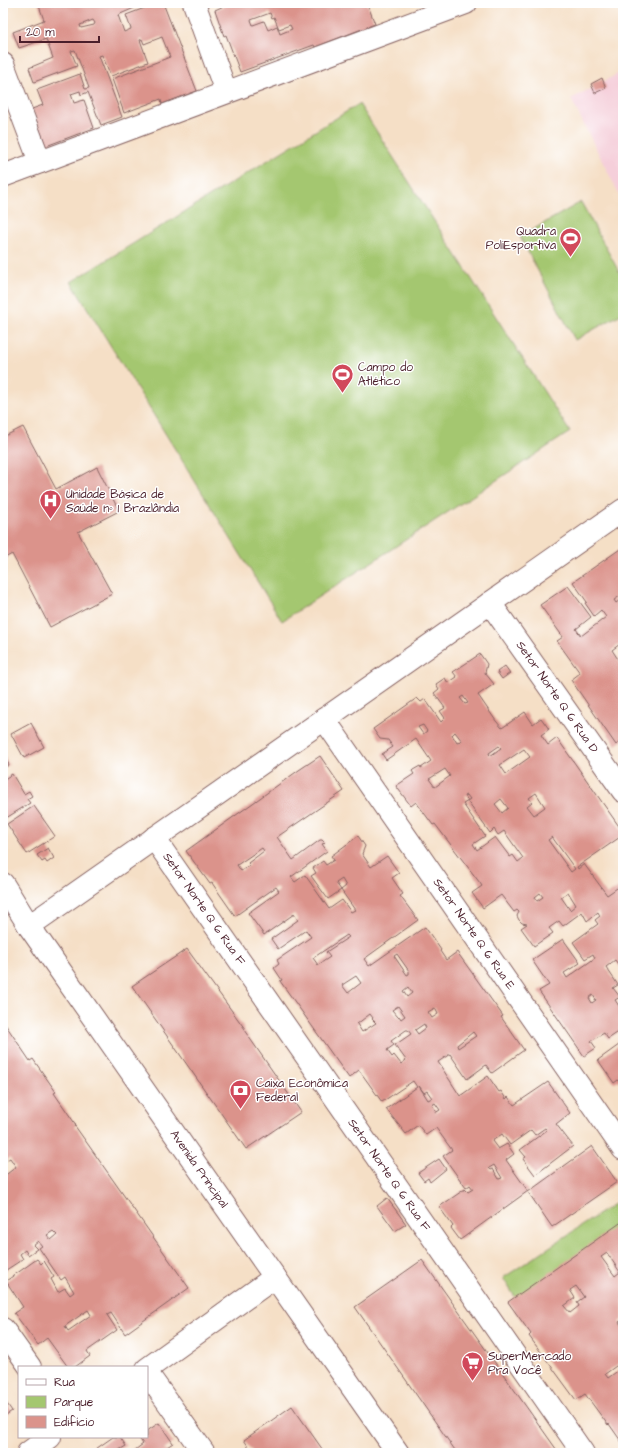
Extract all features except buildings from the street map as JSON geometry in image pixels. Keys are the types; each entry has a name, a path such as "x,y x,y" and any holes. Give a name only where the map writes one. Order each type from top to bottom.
{"street":[{"path":"194,3 226,92"},
{"path":"3,176 226,92 436,8 466,3"},
{"path":"3,64 40,162"},
{"path":"29,926 623,510"},
{"name":"Setor Norte Q 6 Rua D","path":"490,603 623,791"},
{"name":"Setor Norte Q 6 Rua E","path":"324,719 623,1149"},
{"name":"Setor Norte Q 6 Rua F","path":"154,838 583,1453"},
{"name":"Avenida Principal","path":"3,884 29,926 398,1453"},
{"path":"148,1367 275,1278"},
{"path":"3,1329 29,1366"},
{"path":"148,1373 204,1453"},
{"path":"28,1453 49,1438"}],"shaded area":[{"path":"623,71 623,202 571,99"}],"green space":[{"name":"Campo do Atlético","path":"359,104 570,432 282,621 71,282"},
{"name":"Quadra PoliEsportiva","path":"581,202 623,279 623,313 575,340 520,237"},
{"path":"620,1200 623,1205 623,1229 517,1300 503,1278"}],"place":[{"name":"Quadra PoliEsportiva","path":"571,258"},
{"name":"Campo do Atlético","path":"343,394"},
{"name":"Unidade Básica de Saúde nº 1 Brazlândia","path":"51,520"},
{"name":"Caixa Econômica Federal","path":"241,1110"},
{"name":"SuperMercado Pra Você","path":"473,1382"}]}
